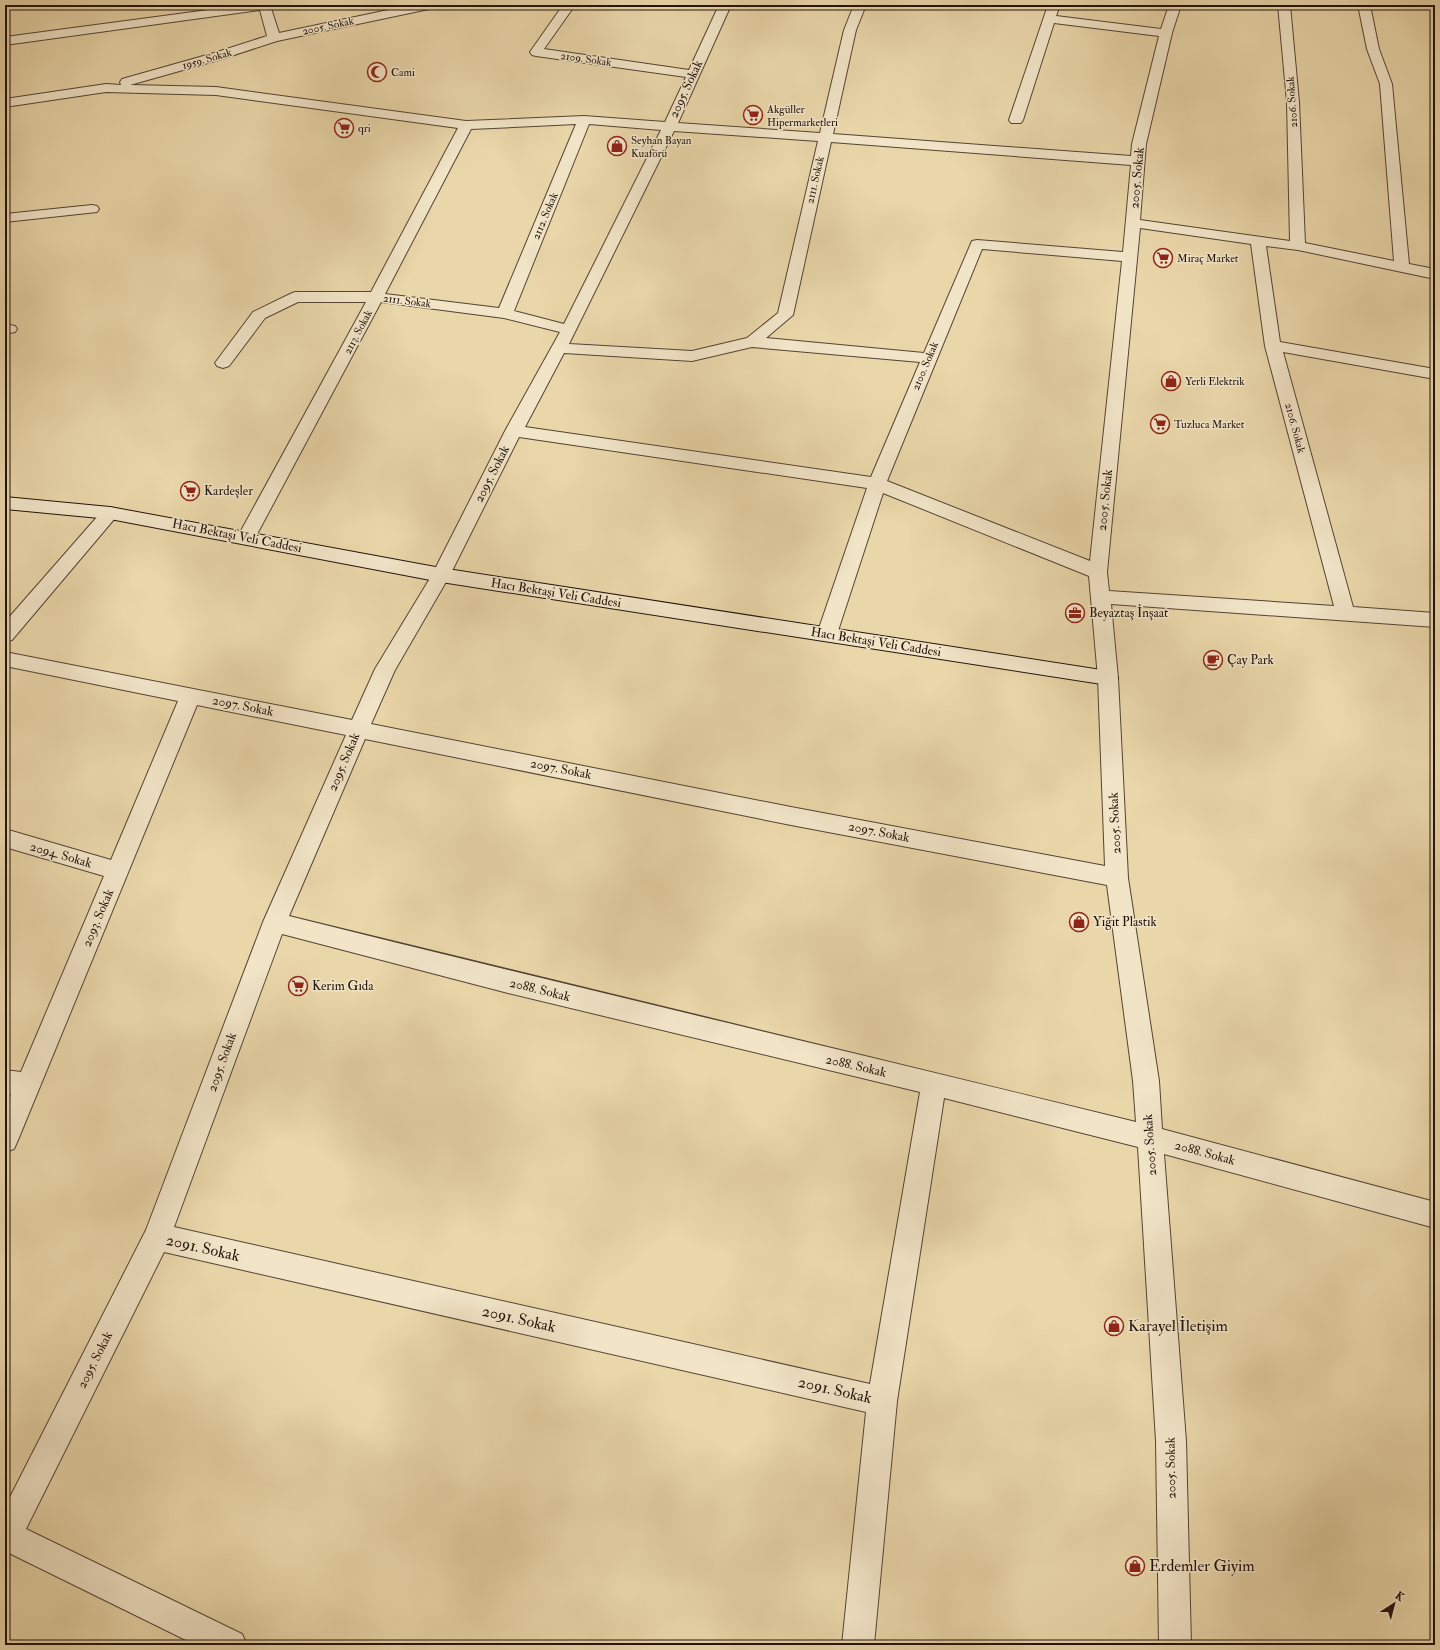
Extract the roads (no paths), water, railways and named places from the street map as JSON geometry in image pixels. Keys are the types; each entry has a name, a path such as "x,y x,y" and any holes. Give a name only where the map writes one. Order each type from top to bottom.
{"street":[{"name":"2005. Sokak","path":"274,38 400,8 429,5"},
{"name":"2109. Sokak","path":"569,5 536,52 693,74"},
{"name":"2095. Sokak","path":"6,1536 157,1237 275,922 385,669 441,575 514,431 564,339 670,126 725,5"},
{"name":"2111. Sokak","path":"752,342 784,315 850,30 860,5"},
{"path":"1016,120 1054,5"},
{"name":"2005. Sokak","path":"1174,1645 1171,1441 1146,1081 1117,878 1108,678 1098,572 1140,144 1166,33 1175,5"},
{"name":"2106. Sokak","path":"1284,5 1293,102 1298,246"},
{"path":"1364,5 1373,49 1386,84 1402,267"},
{"path":"5,41 264,6 274,38"},
{"path":"1049,19 1166,33"},
{"name":"1959. Sokak","path":"106,88 218,56 274,38"},
{"path":"216,91 189,78 198,66 218,56"},
{"path":"5,103 106,88 216,91 466,125 584,120 1138,161"},
{"name":"2112. Sokak","path":"505,313 584,120"},
{"name":"2113. Sokak","path":"246,538 376,298 466,125"},
{"path":"5,218 92,209"},
{"path":"1133,223 1298,246 1435,274"},
{"name":"2106. Sokak","path":"1258,241 1273,346 1345,613"},
{"name":"2100. Sokak","path":"827,634 876,484 977,244 1130,258"},
{"name":"2111. Sokak","path":"223,363 259,315 295,297 376,298 505,313 564,339 692,356 752,342 928,358"},
{"path":"1273,346 1434,379"},
{"path":"514,431 876,484 1098,572"},
{"name":"Hacı Bektaşi Veli Caddesi","path":"5,504 110,513 441,575 1108,678"},
{"path":"5,635 110,513"},
{"path":"1100,597 1435,620"},
{"name":"2097. Sokak","path":"5,659 791,816 1117,878"},
{"name":"2093. Sokak","path":"5,1140 17,1083 117,871 190,696"},
{"name":"2094. Sokak","path":"5,838 117,871"},
{"name":"2088. Sokak","path":"275,922 508,982 934,1084 1150,1138 1435,1215"},
{"path":"858,1645 882,1401 934,1084"},
{"name":"2091. Sokak","path":"157,1237 882,1401"},
{"path":"6,1536 231,1645"}],"place":[{"name":"Cami","path":"377,72"},
{"name":"Akgüller Hipermarketleri","path":"753,115"},
{"name":"qri","path":"344,128"},
{"name":"Seyhan Bayan Kuaförü","path":"617,146"},
{"name":"Miraç Market","path":"1163,258"},
{"name":"Yerli Elektrik","path":"1171,381"},
{"name":"Tuzluca Market","path":"1160,424"},
{"name":"Kardeşler","path":"190,491"},
{"name":"Beyaztaş İnşaat","path":"1075,613"},
{"name":"Çay Park","path":"1213,660"},
{"name":"Yiğit Plastik","path":"1079,922"},
{"name":"Kerim Gıda","path":"298,986"},
{"name":"Karayel İletişim","path":"1114,1326"},
{"name":"Erdemler Giyim","path":"1135,1566"}]}
